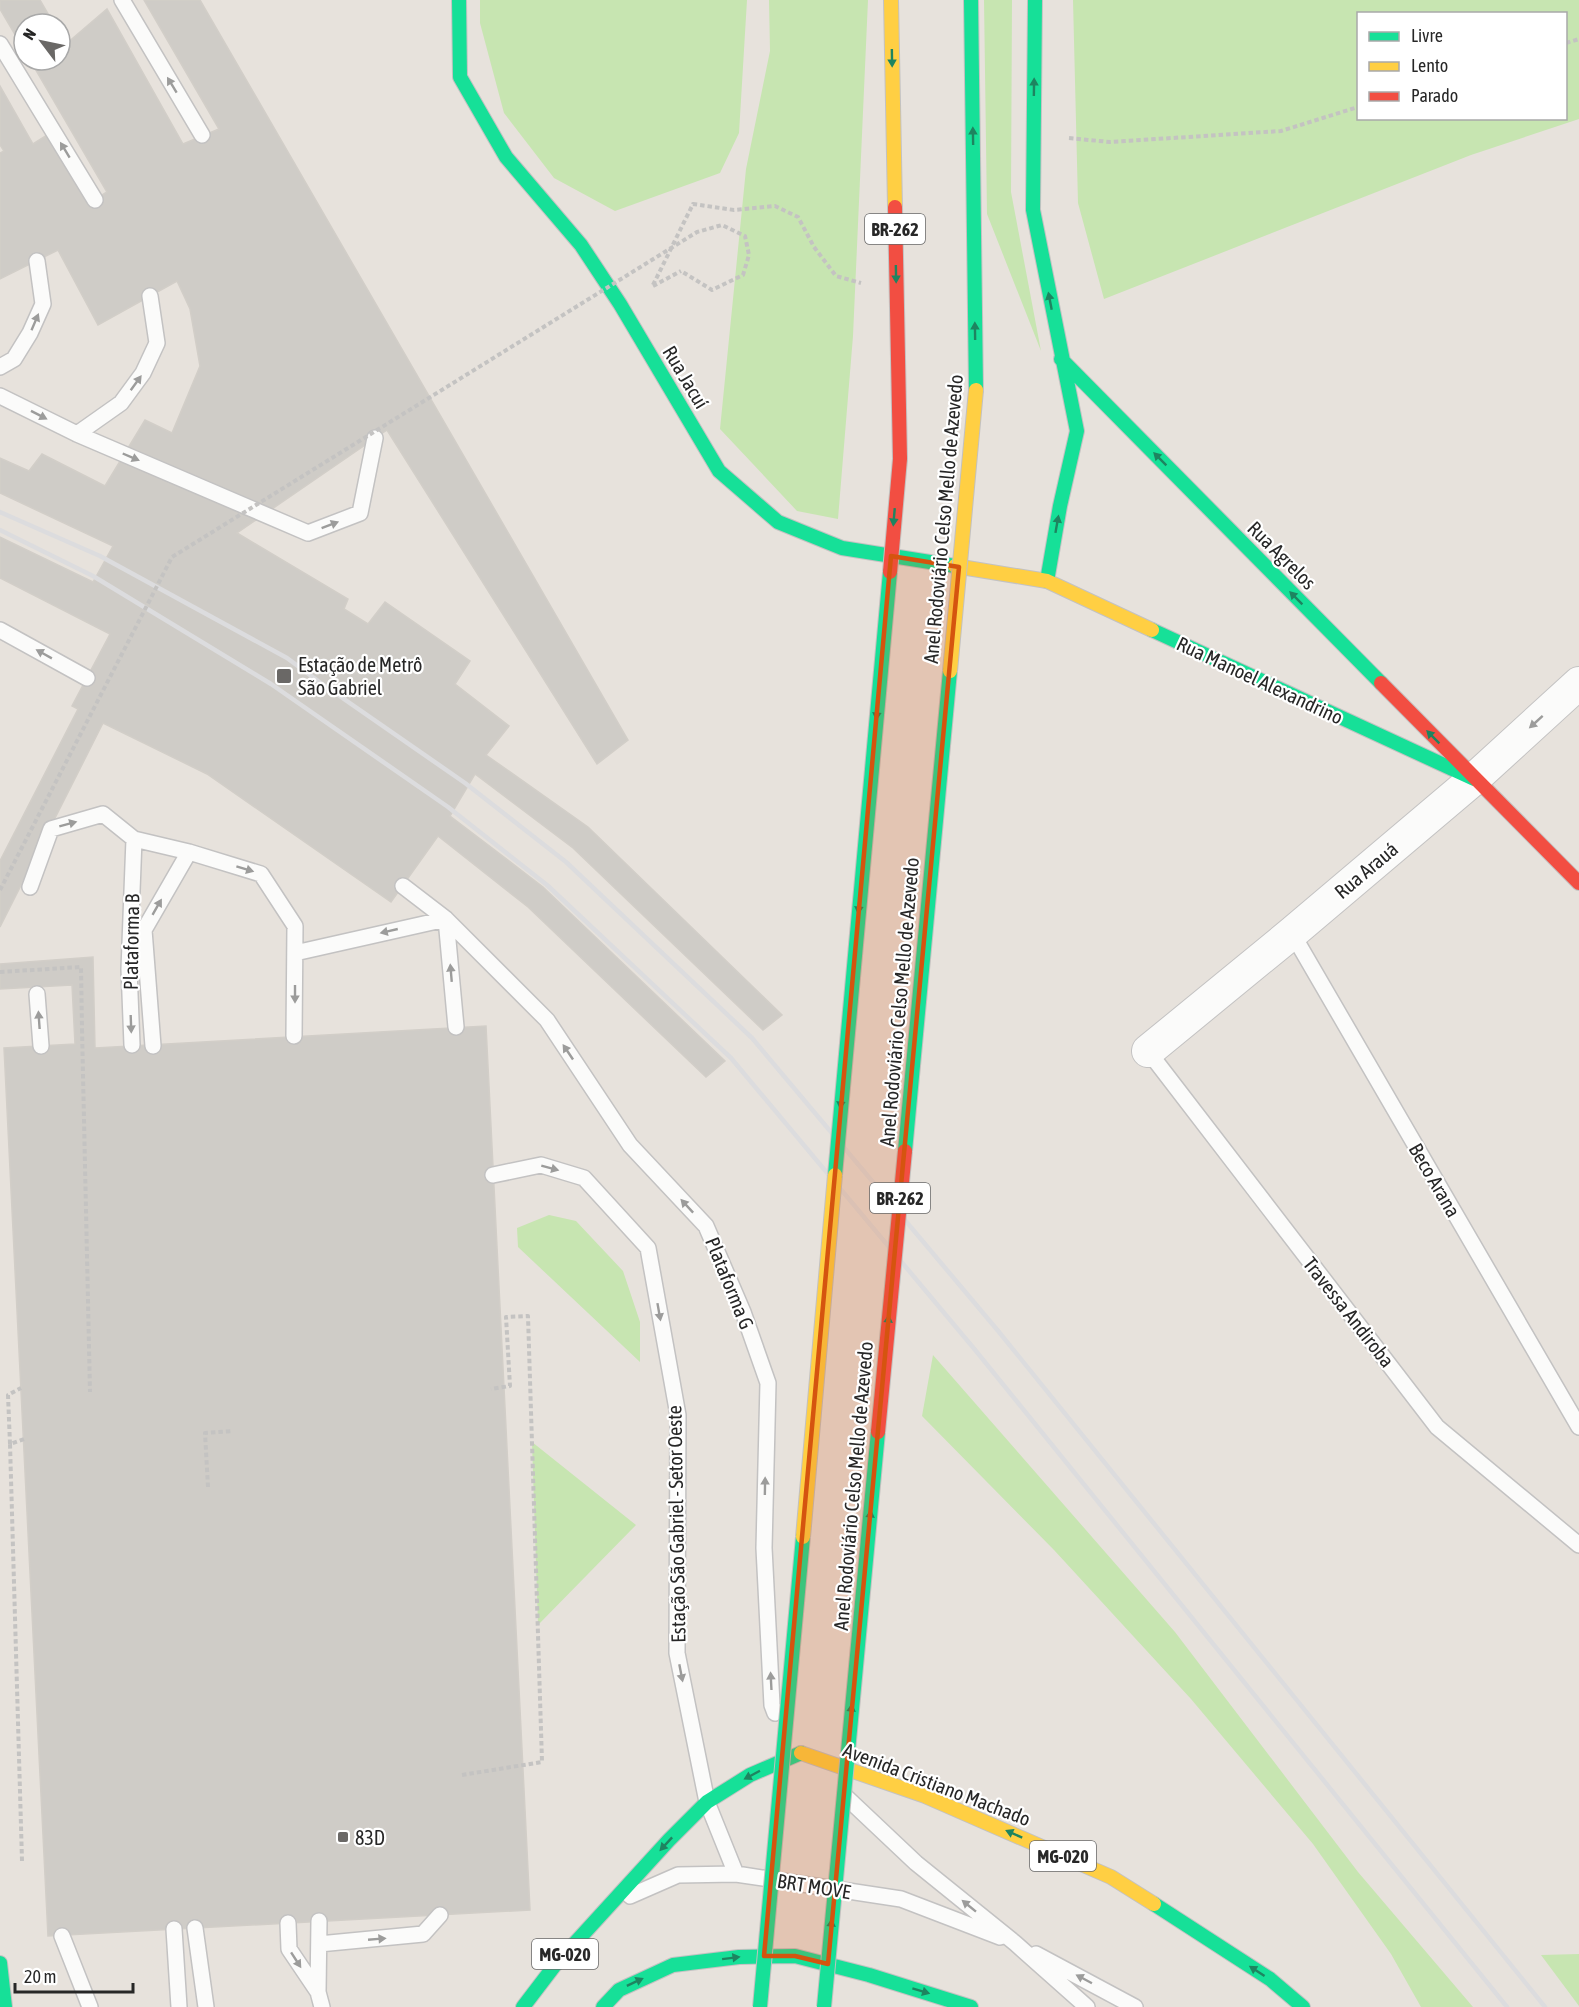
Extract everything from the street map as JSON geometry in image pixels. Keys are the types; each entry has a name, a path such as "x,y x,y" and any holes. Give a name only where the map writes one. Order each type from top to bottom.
{"main road":[{"name":"Rua Jacuí","path":"459,0 459,77 506,157 581,245 620,304 719,471 778,522 842,548 1047,581"},
{"name":"BR-262","path":"759,2007 900,459 891,0"},
{"name":"Anel Rodoviário Celso Mello de Azevedo","path":"825,2007 976,390 972,0"},
{"path":"1035,0 1033,210 1077,431 1060,506 1047,581"},
{"name":"Rua Agrelos","path":"1061,359 1579,884"},
{"name":"Rua Manoel Alexandrino","path":"1047,581 1474,779"},
{"name":"MG-020","path":"523,2007 555,1965 707,1802 750,1775 799,1752"},
{"name":"Avenida Cristiano Machado","path":"799,1752 925,1796 1111,1877 1270,1979 1303,2007"},
{"name":"MG-020","path":"603,2007 619,1990 673,1965 739,1956 795,1956 869,1975 971,2007"},
{"path":"0,1963 5,2007"}],"street":[{"name":"Rua Arauá","path":"1148,1051 1474,779 1579,683"},
{"path":"1548,851 1579,860"}],"lane":[{"path":"122,0 202,135"},
{"path":"0,44 95,200"},
{"path":"0,367 14,359 30,333 43,304 37,261"},
{"path":"77,434 121,404 143,373 157,343 150,296"},
{"path":"0,396 77,434 308,533 360,513 375,438"},
{"path":"0,630 87,678"},
{"path":"30,887 51,829 103,814 134,839 189,852 261,874 295,926 294,1036"},
{"name":"Plataforma B","path":"132,1045 129,969 134,839"},
{"path":"153,1046 144,930 189,852"},
{"name":"Plataforma G","path":"403,886 446,919 547,1020 630,1145 706,1227 743,1312 768,1383 764,1548 772,1705 783,1736 799,1752"},
{"path":"295,952 446,919 456,1027"},
{"name":"Beco Arana","path":"1292,933 1579,1426"},
{"path":"37,994 41,1046"},
{"name":"Travessa Andiroba","path":"1148,1051 1437,1427 1579,1545"},
{"name":"Estação São Gabriel - Setor Oeste","path":"493,1175 541,1165 584,1178 648,1248 678,1415 677,1653 707,1802 736,1874"},
{"path":"799,1752 916,1863 1015,1943"},
{"name":"BRT MOVE","path":"610,1905 678,1875 736,1874 902,1899 1015,1943 1136,2007"},
{"path":"319,1944 423,1934 440,1915"},
{"path":"319,1921 320,2000"},
{"path":"288,1923 289,1949 320,2000"},
{"path":"195,1928 206,2007"},
{"path":"174,1929 179,2007"},
{"path":"62,1936 90,2007"},
{"name":"BRT MOVE","path":"1015,1943 1087,2007"},
{"path":"0,1954 16,2007"}],"path":[{"path":"1033,137 1110,142 1281,131 1357,108"},
{"path":"652,287 693,204 734,210 775,206 798,217 814,247 836,276 866,285 896,275"},
{"path":"0,890 172,557 697,232 722,225 745,236 749,255 742,275 712,290 681,271"},
{"path":"0,972 81,967 90,1392"},
{"path":"462,1775 542,1762 528,1316 506,1317 510,1386 491,1389"},
{"path":"21,1388 8,1395 22,1861"},
{"path":"208,1486 205,1433 233,1431"},
{"path":"10,1444 24,1439"}],"highlighted area":[{"path":"891,556 959,567 828,1964 795,1956 764,1956"}],"green space":[{"path":"480,0 747,0 739,133 720,173 615,211 554,178 504,113 480,23"},
{"path":"769,0 868,0 853,336 838,519 797,511 720,429 746,169 770,51"},
{"path":"984,0 1012,0 1011,192 1041,351 987,214"},
{"path":"1073,0 1579,0 1579,119 1471,155 1104,299 1078,203"},
{"path":"549,1215 576,1221 623,1271 640,1322 640,1362 518,1247 517,1228"},
{"path":"933,1355 1175,1632 1358,1872 1473,2007 1421,2007 1391,1954 1313,1844 1191,1699 1054,1550 922,1416"},
{"path":"532,1442 636,1525 538,1625 538,1624"},
{"path":"1579,1954 1579,2006 1541,1955"}],"building":[{"path":"0,0 40,0 47,12 12,12 12,30 0,9"},
{"path":"144,0 200,0 628,740 597,764 387,430 237,533 348,599 344,609 368,624 385,602 470,661 455,684 509,726 486,755 588,827 782,1015 763,1030 573,848 475,774 450,816 543,887 725,1061 706,1077 528,907 438,836 391,902 207,774 103,723 0,927 0,861 78,709 72,706 110,634 0,578 0,537 93,582 113,546 0,493 0,458 29,471 42,454 105,486 145,420 172,433 200,366 190,309 177,281 98,325 58,250 0,279 0,153 4,151 0,145 0,86 33,144 47,135 91,202 107,192 37,72 72,72 72,39 107,9 183,144 219,129"},
{"path":"93,957 95,1048 486,1026 530,1910 48,1936 4,1048 75,1044 72,985 0,989 0,964"}],"railway":[{"path":"0,512 100,556 287,658 465,783 566,862 752,1038 999,1332 1545,2007"},
{"path":"0,530 93,576 271,684 448,807 547,885 731,1058 976,1351 1507,2007"}],"traffic: fast":[{"path":"459,0 460,77 506,157 581,245 620,304 719,471 778,522 842,548 955,566"},
{"path":"971,0 976,390"},
{"path":"1035,0 1033,210 1077,431 1060,506 1047,581"},
{"path":"1061,359 1381,683"},
{"path":"835,1175 890,572"},
{"path":"1152,630 1474,779"},
{"path":"905,1151 950,671"},
{"path":"824,2007 878,1432"},
{"path":"760,2007 803,1537"},
{"path":"523,2007 555,1965 669,1840 707,1802 750,1775 801,1753"},
{"path":"1154,1904 1270,1979 1303,2007"},
{"path":"603,2007 619,1990 673,1965 739,1957 795,1956 869,1975 971,2007"},
{"path":"0,1963 5,2007"}],"traffic: slow":[{"path":"891,0 895,207"},
{"path":"950,671 976,390"},
{"path":"955,566 1047,581 1152,630"},
{"path":"803,1537 835,1175"},
{"path":"801,1753 925,1796 1111,1877 1154,1904"}],"traffic: jam":[{"path":"895,207 900,459"},
{"path":"890,572 900,459"},
{"path":"1381,683 1579,883"},
{"path":"878,1432 905,1151"}],"place":[{"name":"Estação de Metrô São Gabriel","path":"284,676"},
{"name":"83D","path":"343,1837"}]}
